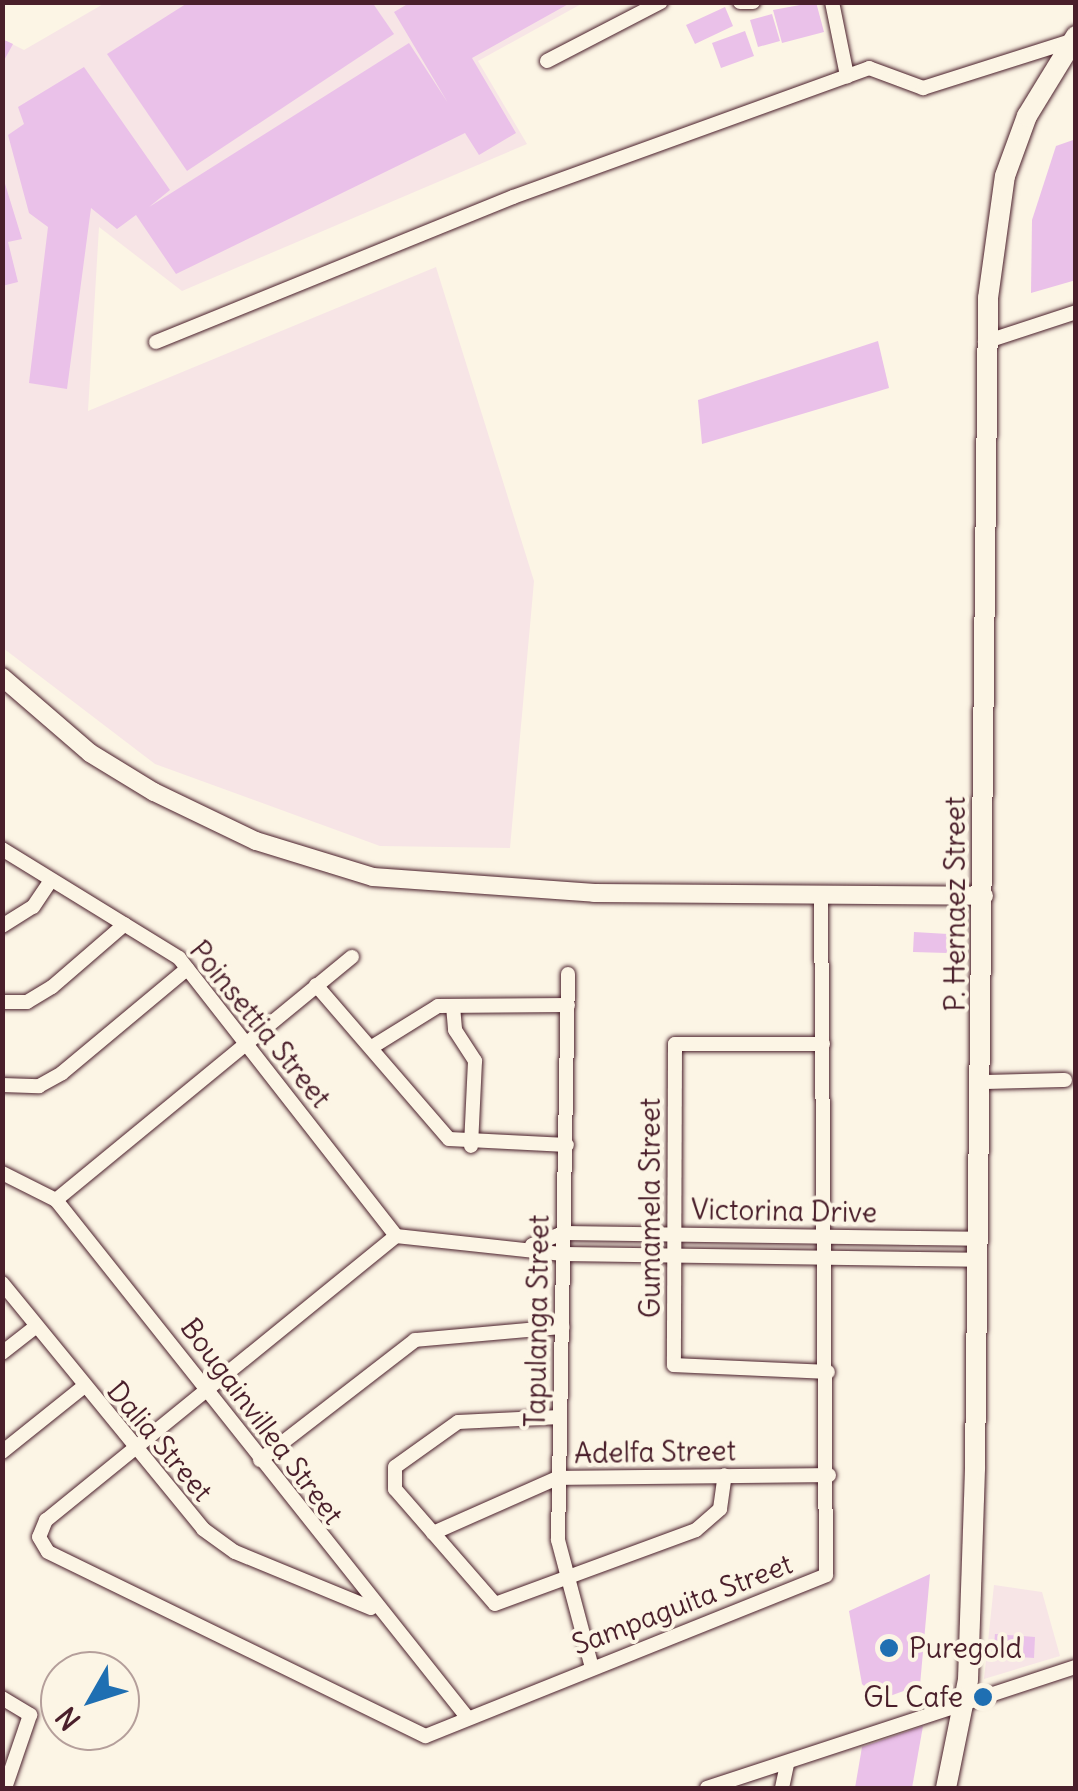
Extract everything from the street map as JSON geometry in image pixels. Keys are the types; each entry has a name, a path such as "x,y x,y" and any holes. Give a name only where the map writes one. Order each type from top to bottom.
{"main road":[{"name":"P. Hernaez Street","path":"946,1788 964,1701 978,1250 984,896 985,342 1005,176 1073,39"}],"street":[{"path":"547,61 662,2"},
{"path":"740,2 753,2"},
{"path":"832,2 847,76"},
{"path":"156,342 847,76 892,71 923,88 1073,39"},
{"path":"985,342 1076,312"},
{"path":"2,677 90,753 154,792 256,841 374,877 516,891 984,896"},
{"name":"Poinsettia Street","path":"2,849 49,883 125,924 187,969 396,1236"},
{"path":"2,926 33,908 49,883"},
{"name":"Sampaguita Street","path":"136,1442 46,1520 40,1538 48,1552 412,1734 468,1718 591,1664 826,1575 829,1475 821,894"},
{"path":"2,1002 27,1002 52,987 125,924"},
{"path":"56,1200 244,1041 352,957"},
{"path":"2,1085 39,1086 62,1073 187,969"},
{"name":"Tapulanga Street","path":"568,974 557,1478 564,1577 591,1664"},
{"path":"316,985 372,1047 426,1116 471,1146 567,1145"},
{"path":"372,1047 421,1010 568,1005"},
{"path":"454,1006 455,1030 475,1061 471,1146"},
{"name":"Gumamela Street","path":"823,1044 675,1044 674,1365 828,1372"},
{"path":"982,1082 1065,1080"},
{"name":"Bougainvillea Street","path":"2,1173 56,1200 206,1384 372,1608 468,1718"},
{"name":"Victorina Drive","path":"532,1245 563,1233 826,1237 978,1250"},
{"path":"136,1442 396,1236"},
{"name":"Victorina Drive","path":"396,1236 532,1245 562,1254 826,1258 978,1250"},
{"name":"Dalia Street","path":"2,1283 82,1388 136,1442 179,1508 234,1552 372,1608"},
{"path":"260,1460 415,1340 562,1327"},
{"path":"2,1353 34,1328"},
{"path":"2,1452 82,1388"},
{"path":"560,1417 458,1422 394,1467 396,1488 495,1604 696,1530 720,1509 726,1475"},
{"name":"Adelfa Street","path":"434,1533 557,1478 829,1475"},
{"path":"708,1788 788,1765 964,1701 1076,1667"},
{"path":"2,1698 30,1715 5,1788"},
{"path":"782,1788 788,1765"}],"shaded area":[{"path":"105,3 583,3 478,61 527,144 182,291 99,227 88,411 436,267 534,581 510,848 380,846 155,764 3,648 2,39 24,50"},
{"path":"994,1585 1042,1592 1060,1656 984,1679"}],"building":[{"path":"189,2 372,2 394,34 187,171 107,54"},
{"path":"411,2 572,2 472,58 516,133 479,155 465,133 176,274 136,215 117,229 91,208 67,389 29,383 48,227 29,213 8,135 24,124 18,107 84,67 170,190 149,207 409,43 448,103 394,12"},
{"path":"816,2 824,32 782,43 773,10"},
{"path":"725,7 733,26 695,44 686,25"},
{"path":"772,14 780,41 758,47 750,20"},
{"path":"745,31 754,56 721,68 712,43"},
{"path":"2,39 13,44 2,64"},
{"path":"1076,139 1076,280 1031,293 1032,220 1056,146"},
{"path":"2,174 22,239 8,242 18,282 2,286"},
{"path":"878,341 889,388 702,444 698,400"},
{"path":"914,932 948,934 947,953 913,952"},
{"name":"Puregold","path":"930,1574 920,1685 879,1700 862,1684 849,1611"},
{"path":"995,1634 1035,1637 1034,1658 993,1655"},
{"path":"923,1726 912,1788 855,1788 862,1747"}],"place":[{"name":"Puregold","path":"889,1648"},
{"name":"GL Cafe","path":"983,1697"}]}
